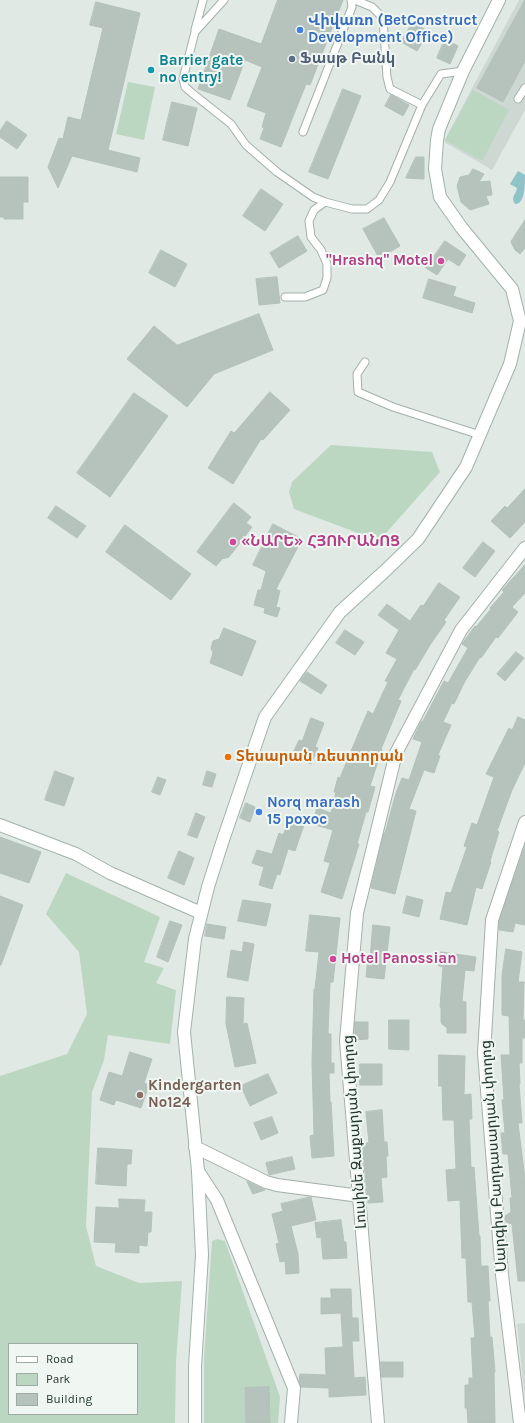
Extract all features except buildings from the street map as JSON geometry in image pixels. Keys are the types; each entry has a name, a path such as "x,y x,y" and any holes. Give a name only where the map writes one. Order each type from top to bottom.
{"street":[{"path":"195,1423 195,1366 202,1254 198,1171 184,1032 195,939 222,843 264,717 340,612 418,539 466,467 510,364 520,321 512,289 462,227 440,196 435,169 437,140 440,128 462,70 499,0"},
{"name":"Լուսինե Զաքարյան փողոց","path":"378,1423 360,1196 346,1049 346,1034 357,913 396,753 461,630 525,548"},
{"name":"Սարգիս Բաղդասարյան փողոց","path":"520,1423 502,1275 484,1053 492,920 525,822"},
{"path":"0,825 76,854 110,873 202,913"},
{"path":"195,1147 271,1184 360,1196"},
{"path":"198,1171 217,1200 294,1388 291,1423"}],"lane":[{"path":"202,0 183,79 186,87 231,124 246,145 277,172 313,197 325,202 352,208 367,209 379,200 390,182 422,104 441,74 462,70"},
{"path":"195,32 224,0"},
{"path":"303,132 352,7 351,0"},
{"path":"355,0 372,7 383,18 386,77 390,89 422,104"},
{"path":"518,99 525,88"},
{"path":"285,297 305,297 323,290 327,278 327,264 321,250 311,237 309,220 314,210 325,202"},
{"path":"365,362 357,374 358,392 393,407 480,435"}],"shaded area":[{"path":"519,0 525,0 525,110 492,170 444,141"},
{"path":"525,1323 525,1400 517,1324"}],"green space":[{"path":"128,82 155,87 144,140 116,134"},
{"path":"473,90 509,110 482,161 445,140"},
{"path":"331,445 432,452 440,472 379,541 294,509 289,492 292,482"},
{"path":"66,873 160,917 144,962 164,968 156,983 176,990 170,1044 108,1035 104,1060 92,1092 86,1226 96,1266 139,1283 182,1281 176,1362 175,1423 0,1423 0,1076 67,1054 87,1014 79,952 46,914"},
{"path":"217,1239 225,1241 280,1397 278,1423 204,1423 204,1358 212,1241"}],"water":[{"path":"518,171 525,175 524,189 521,201 515,204 513,198 517,188 510,184"}],"place":[{"name":"Վիվառո (BetConstruct Development Office)","path":"300,30"},
{"name":"Ֆասթ Բանկ","path":"292,59"},
{"name":"Barrier gate no entry!","path":"151,70"},
{"name":"\"Hrashq\" Motel","path":"441,261"},
{"name":"«ՆԱՐԵ» ՀՅՈՒՐԱՆՈՑ","path":"233,542"},
{"name":"Տեսարան ռեստորան","path":"228,757"},
{"name":"Norq marash 15 poxoc","path":"259,812"},
{"name":"Hotel Panossian","path":"333,959"},
{"name":"Kindergarten No124","path":"140,1095"}]}
